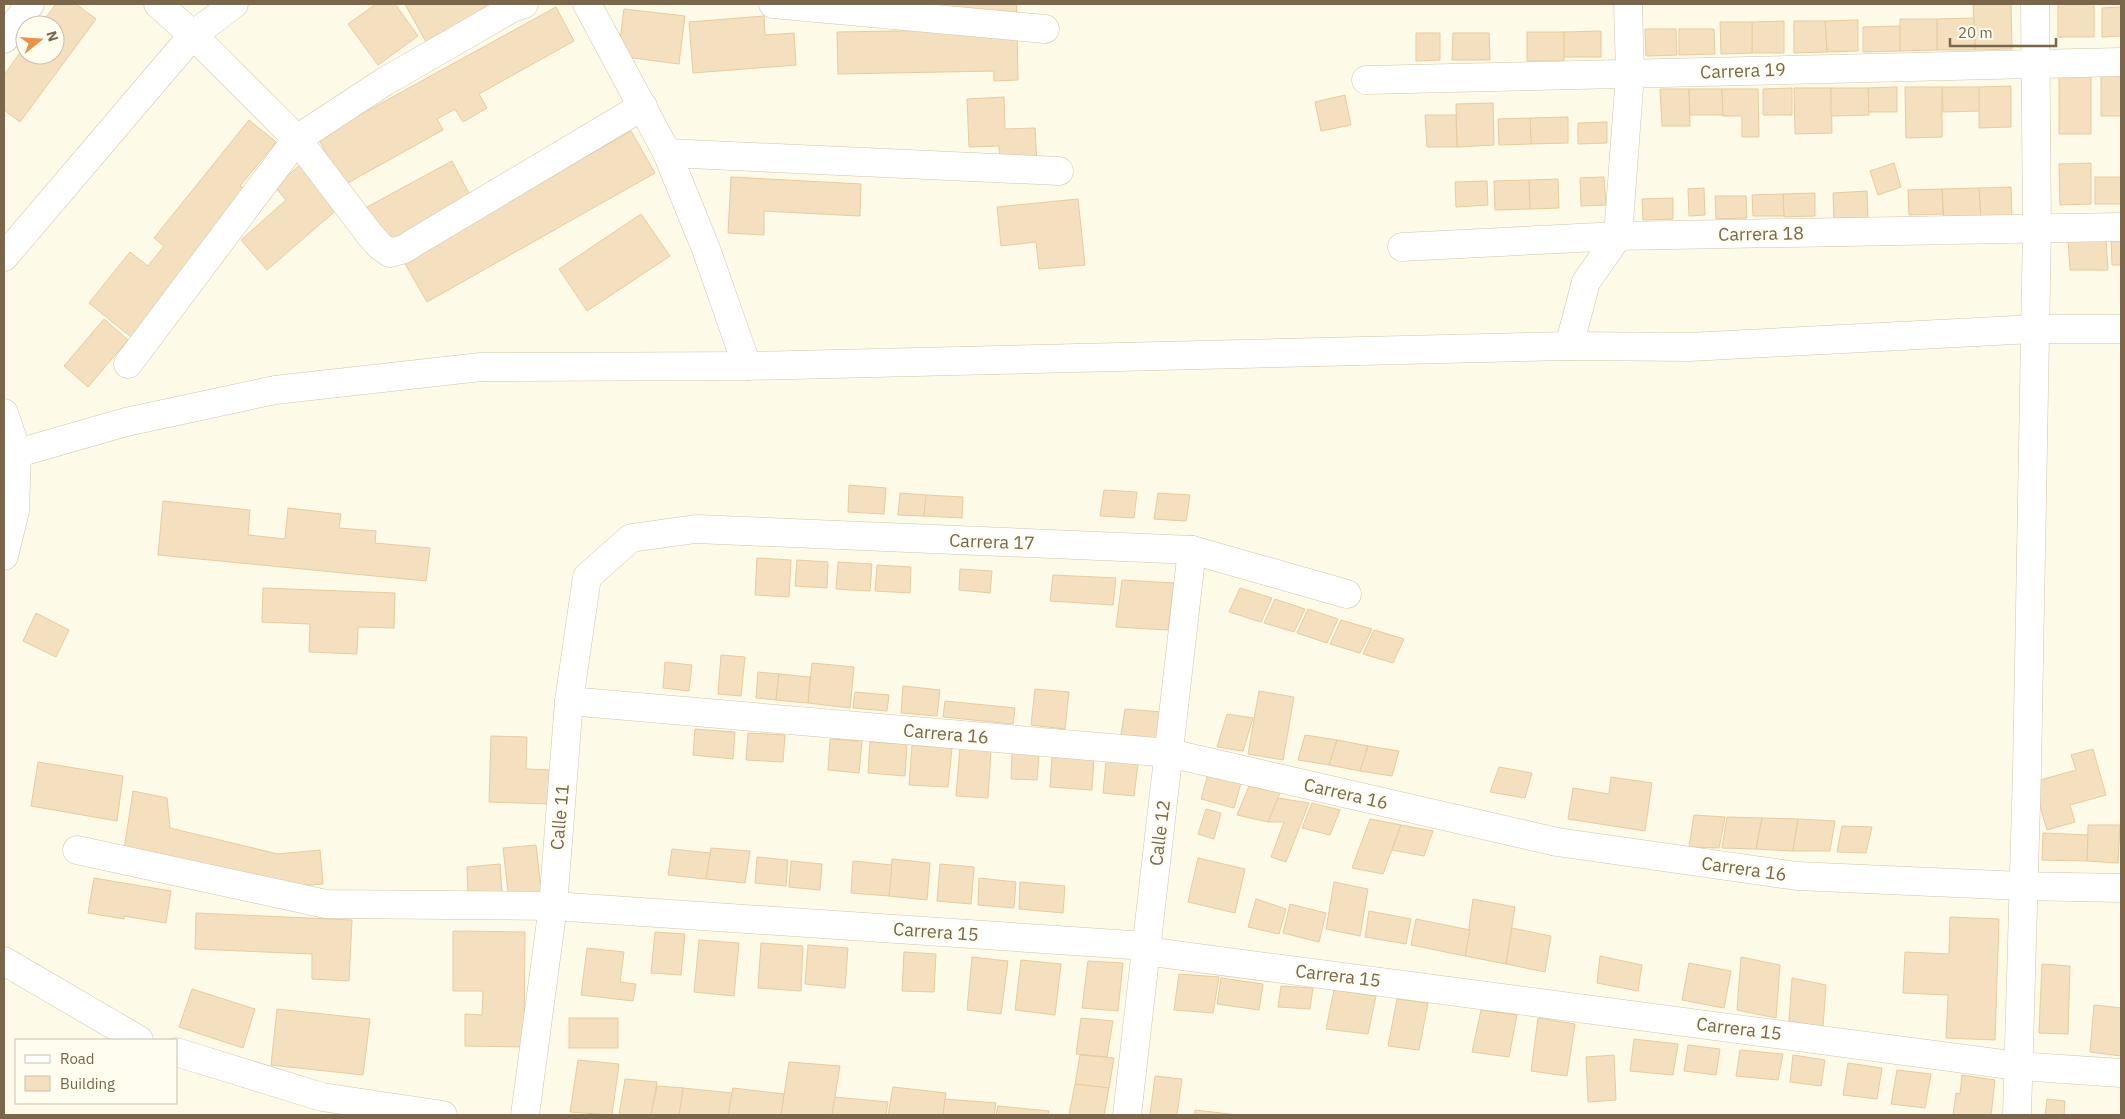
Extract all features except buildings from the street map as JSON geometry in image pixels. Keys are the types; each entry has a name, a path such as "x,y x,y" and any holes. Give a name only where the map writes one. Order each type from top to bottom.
{"street":[{"path":"4,39 30,4"},
{"path":"158,4 193,35 297,139 370,235 390,253 404,249 643,106"},
{"path":"4,257 193,35 234,4"},
{"path":"128,364 297,139 384,82 514,7 524,4"},
{"path":"587,4 667,153 706,249 747,366"},
{"path":"773,4 1045,29"},
{"path":"1569,346 1586,282 1618,236 1630,74 1628,4"},
{"path":"2016,1115 2027,760 2037,229 2036,4"},
{"name":"Carrera 19","path":"1366,80 2121,62"},
{"path":"667,153 1059,171"},
{"name":"Carrera 18","path":"1402,246 1618,236 2121,227"},
{"path":"10,454 126,422 274,390 482,367 747,366 1569,346 1689,347 2035,329 2121,329"},
{"path":"4,413 15,510 4,556"},
{"name":"Carrera 17","path":"632,538 696,529 1192,550 1347,594"},
{"name":"Calle 11","path":"525,1115 552,906 569,701 587,577 632,538"},
{"name":"Calle 12","path":"1128,1115 1192,550"},
{"name":"Carrera 16","path":"569,701 1169,753 1557,842 1797,876 2022,886 2121,888"},
{"name":"Carrera 15","path":"77,850 326,904 552,906 1147,946 1160,953 2018,1066 2121,1073"},
{"path":"4,961 137,1039"},
{"path":"178,1053 322,1097 443,1115"}]}
